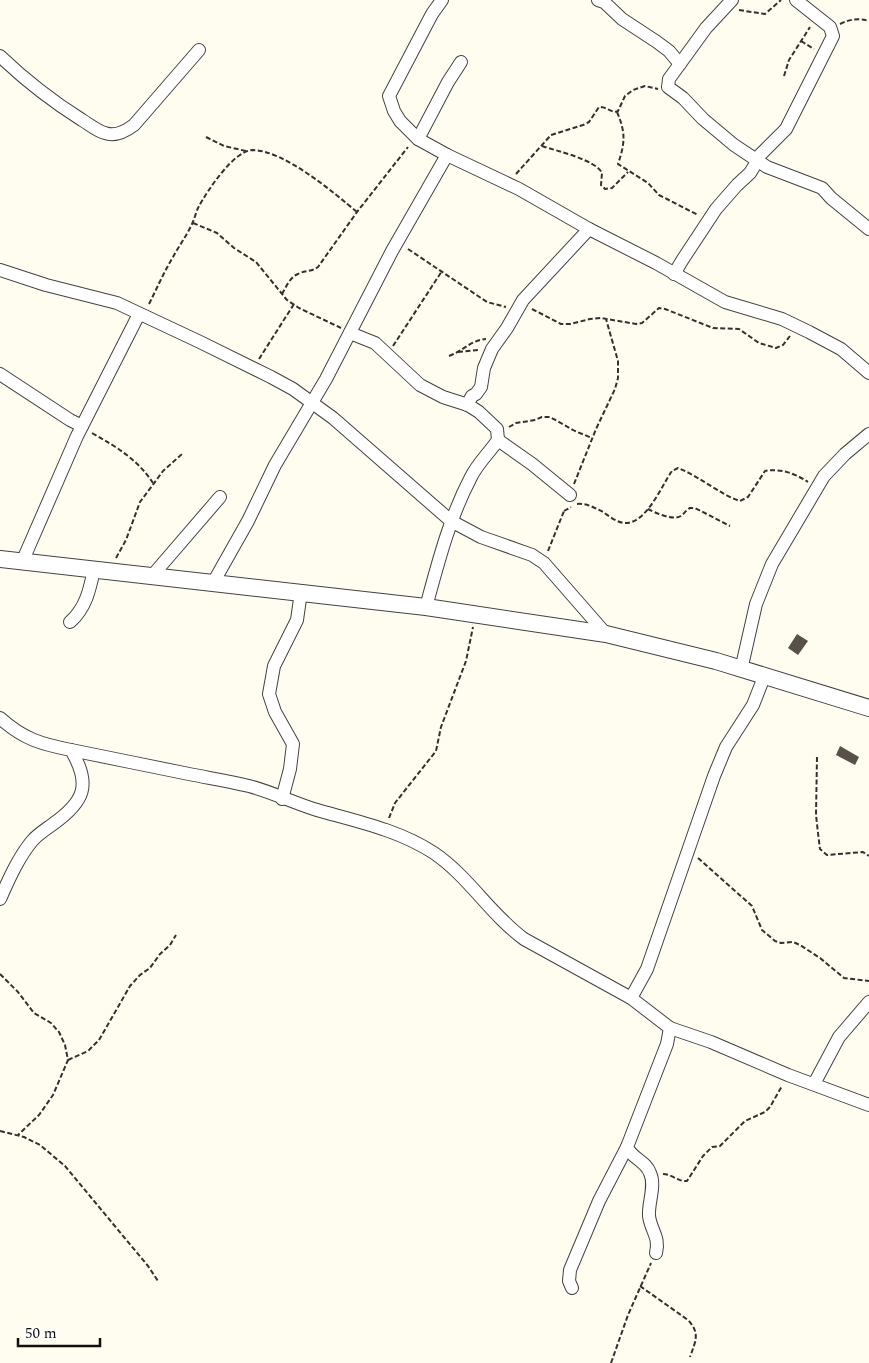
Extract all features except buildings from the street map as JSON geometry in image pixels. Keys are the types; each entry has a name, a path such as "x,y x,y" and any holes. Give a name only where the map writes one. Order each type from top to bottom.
{"street":[{"path":"442,0 432,14 389,96 400,121 417,138 447,155 543,202 588,229 725,302 782,319 809,332 841,349 869,374"},
{"path":"598,0 604,2 622,19 669,51 680,64"},
{"path":"732,0 706,28 669,79 668,87 683,98 720,135 778,172 822,188 831,198 869,229"},
{"path":"674,274 709,220 737,185 750,173 757,159 786,129 833,36 831,28 796,0"},
{"path":"0,56 38,90 67,110 106,134 115,134 127,130 134,125 199,50"},
{"path":"417,138 461,62"},
{"path":"213,583 240,536 275,466 330,372 398,242 447,155"},
{"path":"467,405 472,396 481,387 484,368 491,351 520,305 588,229"},
{"path":"0,270 46,285 117,303 255,368 293,389 334,418 451,521 480,537 532,555 544,563 606,634"},
{"path":"23,560 115,358 141,315"},
{"path":"350,332 369,339 420,385 444,397 467,405 490,421 496,429 498,438 570,495"},
{"path":"0,374 82,427"},
{"path":"741,670 751,621 764,581 772,564 816,488 832,467 869,434"},
{"path":"426,607 436,564 451,521 471,477 498,438"},
{"path":"152,576 220,497"},
{"path":"0,559 23,560 426,607 606,634 716,662 869,708"},
{"path":"70,622 78,615 101,570"},
{"path":"282,798 290,769 292,744 269,694 274,666 297,620 301,592"},
{"path":"631,998 647,969 714,776 726,747 746,720 764,677"},
{"path":"0,718 21,735 34,742 250,787 405,837 454,869 469,883 492,911 509,928 524,939 631,998 670,1028 711,1042 788,1075 869,1105"},
{"path":"0,899 12,872 32,841 38,834 74,808 80,799 83,781 77,761 70,750"},
{"path":"814,1084 839,1037 869,1002"},
{"path":"572,1288 568,1281 570,1270 599,1201 627,1147 662,1058 670,1028"},
{"path":"627,1147 629,1152 647,1167 651,1178 649,1216 658,1243 656,1253"}],"path":[{"path":"722,12 736,9 766,14 780,0"},
{"path":"784,76 789,60 818,17"},
{"path":"831,28 846,20 860,18 869,22"},
{"path":"801,41 823,57"},
{"path":"668,87 656,89 645,86 633,90 625,96 617,112 623,128 624,140 618,164 648,183 659,195 709,220"},
{"path":"507,183 551,135 589,122 599,107 617,112"},
{"path":"206,137 224,146 248,151"},
{"path":"282,294 292,278 299,273 314,271 318,267 357,212 417,138"},
{"path":"542,146 575,157 598,168 602,173 601,185 605,189 612,188 629,172"},
{"path":"141,315 193,223 199,207 223,171 235,158 248,151 254,150 270,154 296,166 324,183 357,212"},
{"path":"193,223 211,229 234,248 256,262 268,274 282,294 294,304 350,332"},
{"path":"398,242 487,302 498,306 520,305 561,324 570,324 590,319 606,319 636,324 642,323 659,308 713,328 739,329 759,343 776,348 783,345 789,337 795,335"},
{"path":"387,354 409,324 428,290 437,281 442,271"},
{"path":"255,368 294,304"},
{"path":"544,563 592,438 613,394 618,378 618,361 606,319"},
{"path":"449,356 482,339 498,340"},
{"path":"458,352 491,351"},
{"path":"498,438 516,423 550,417 592,438"},
{"path":"82,427 131,457 140,465 154,484"},
{"path":"101,570 126,540 136,510 163,471 182,454"},
{"path":"564,511 578,504 588,505 624,523 637,519 648,509 672,470 678,468 740,501 748,497 763,473 769,470 797,475 816,488"},
{"path":"648,509 668,516 680,517 690,508 695,508 730,526"},
{"path":"384,829 395,803 436,751 444,719 466,661 472,638 474,615"},
{"path":"817,757 816,815 820,849 827,856 863,852 869,856"},
{"path":"689,850 752,906 762,930 775,941 781,943 794,942 800,945 820,958 844,978 869,981"},
{"path":"68,1060 83,1054 99,1040 130,986 150,968 176,935"},
{"path":"0,974 18,992 34,1013 52,1023 65,1045 68,1060 53,1095 38,1115 17,1135"},
{"path":"651,1178 665,1174 684,1182 687,1181 703,1156 712,1147 720,1146 745,1121 765,1112 770,1107 788,1075"},
{"path":"0,1132 17,1135 40,1145 65,1166 148,1266 158,1281"},
{"path":"611,1363 625,1321 656,1253"},
{"path":"640,1286 694,1326 696,1338 690,1357"}]}
